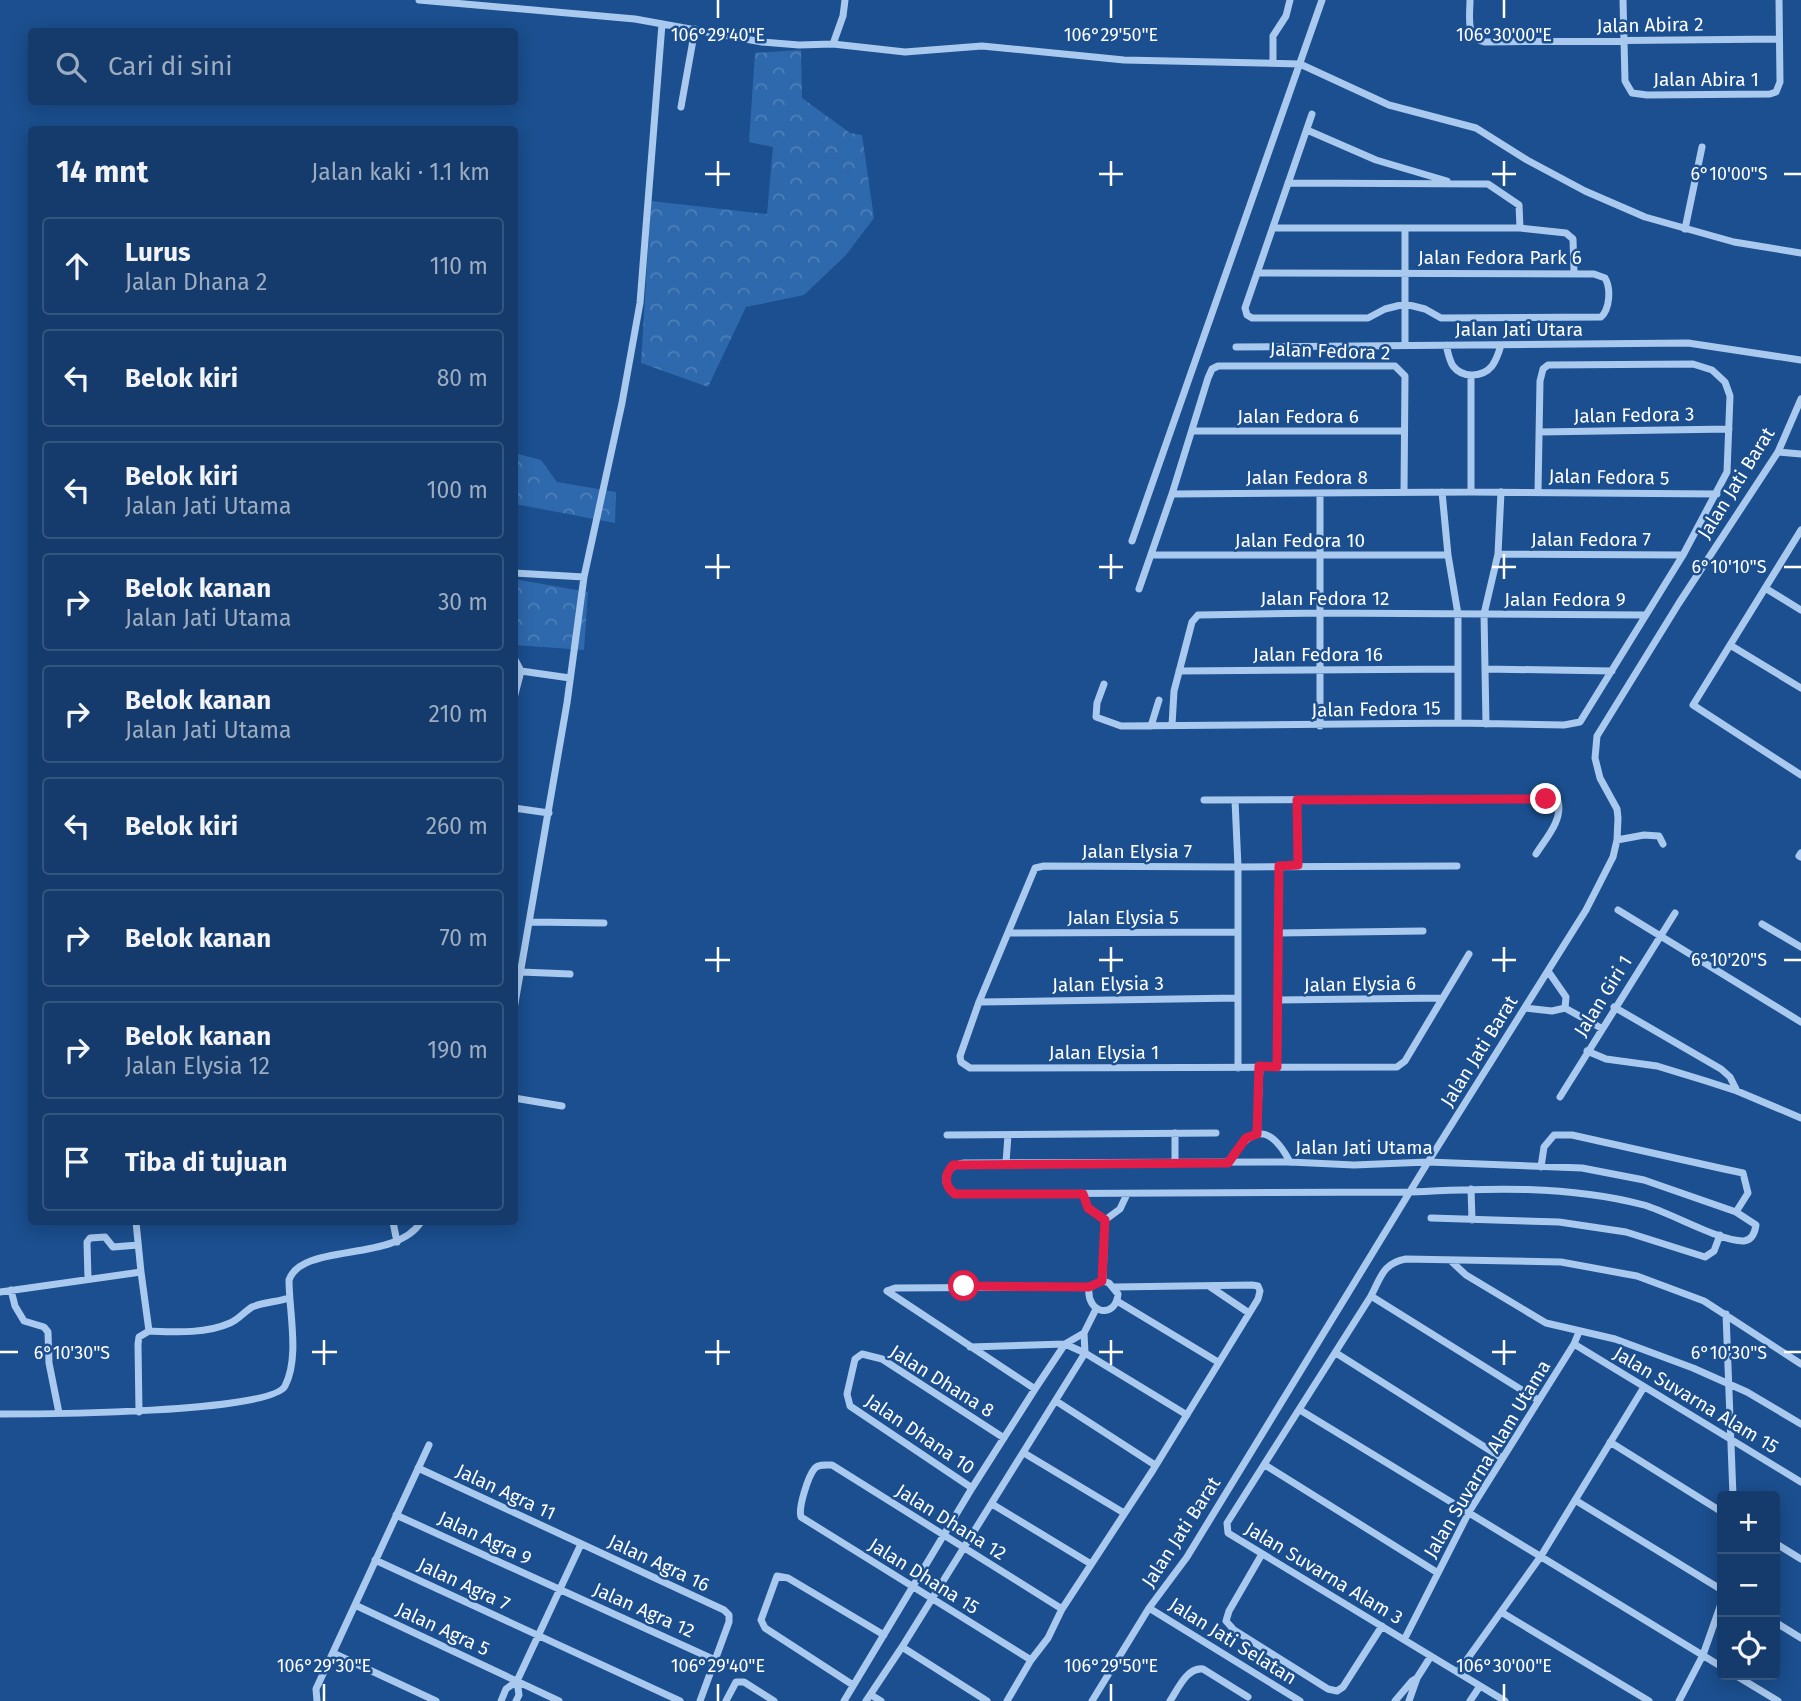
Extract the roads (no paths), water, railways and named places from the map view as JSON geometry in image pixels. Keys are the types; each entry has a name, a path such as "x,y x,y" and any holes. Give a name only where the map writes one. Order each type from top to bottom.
{"street":[{"path":"419,0 520,4 635,19 762,42 799,45 833,44 905,52 982,46 1124,60 1300,64 1388,105 1476,128 1527,160 1593,195 1645,217 1734,242 1801,253"},
{"path":"833,44 843,16 845,0"},
{"path":"1273,63 1273,36 1286,16 1290,0"},
{"path":"1132,541 1322,0"},
{"name":"Jalan Abira 2","path":"1469,0 1470,30 1474,38 1480,41 1779,40"},
{"path":"1623,0 1624,41"},
{"path":"1779,0 1779,40"},
{"path":"518,988 549,813 584,577 622,403 640,303 662,24"},
{"path":"681,107 695,29"},
{"name":"Jalan Abira 1","path":"1624,41 1625,81 1628,89 1636,95 1776,92 1780,82 1779,40"},
{"path":"1312,114 1245,308 1247,315 1252,318 1368,318 1385,309 1405,304"},
{"path":"1307,130 1376,160 1457,184"},
{"path":"1685,229 1702,147"},
{"path":"1288,184 1488,184 1519,205 1520,229"},
{"path":"1273,228 1520,229 1566,233 1573,239 1574,272"},
{"path":"1405,229 1405,345"},
{"name":"Jalan Fedora Park 6","path":"1257,273 1574,272 1594,274 1605,278 1608,283 1608,307 1601,317 1441,318 1425,309 1405,304"},
{"name":"Jalan Jati Utara","path":"1236,346 1688,343 1801,360"},
{"path":"1446,345 1455,368 1461,373 1471,375 1490,369 1502,345"},
{"path":"1485,669 1612,671 1683,555 1727,472 1730,396 1725,382 1712,370 1693,364 1548,365 1543,369 1540,381 1538,492"},
{"name":"Jalan Fedora 2","path":"1192,431 1208,378 1212,369 1218,366 1395,366 1405,376 1404,492"},
{"path":"1471,375 1471,492"},
{"name":"Jalan Jati Barat","path":"1092,1701 1149,1608 1187,1557 1428,1162 1586,910 1613,857 1617,840 1617,809 1600,778 1594,751 1597,736 1777,452 1801,399"},
{"name":"Jalan Fedora 3","path":"1539,432 1729,429"},
{"path":"1139,589 1192,431"},
{"name":"Jalan Fedora 6","path":"1192,431 1404,431"},
{"path":"1777,452 1801,454"},
{"path":"1442,492 1448,555 1458,614 1458,723"},
{"name":"Jalan Fedora 5","path":"1471,492 1717,494"},
{"name":"Jalan Fedora 8","path":"1172,494 1471,492"},
{"path":"1486,724 1484,614 1498,554 1501,492"},
{"path":"1320,493 1320,726"},
{"path":"1801,530 1693,705 1801,775"},
{"name":"Jalan Fedora 7","path":"1498,554 1683,555"},
{"name":"Jalan Fedora 10","path":"1152,555 1448,555"},
{"path":"518,573 584,577"},
{"path":"1765,588 1801,610"},
{"name":"Jalan Fedora 12","path":"1179,671 1193,617 1198,615 1484,614"},
{"name":"Jalan Fedora 9","path":"1484,614 1646,615"},
{"path":"1730,645 1801,688"},
{"path":"518,662 521,671 518,683"},
{"name":"Jalan Fedora 16","path":"1179,671 1458,669"},
{"path":"521,671 570,678"},
{"path":"1172,725 1172,702 1179,671"},
{"name":"Jalan Fedora 15","path":"1104,684 1097,703 1096,717 1121,726 1458,723 1564,725 1580,722 1612,671"},
{"path":"1151,726 1159,700"},
{"path":"1204,800 1546,799 1558,802 1558,819 1536,853"},
{"path":"1235,800 1238,867 1238,1068"},
{"path":"1297,800 1298,865"},
{"path":"518,809 549,813"},
{"path":"1617,840 1652,834 1659,836 1662,845"},
{"path":"1277,1067 1279,866"},
{"name":"Jalan Elysia 7","path":"1008,933 1035,867 1457,866"},
{"path":"1618,910 1801,1022"},
{"name":"Jalan Giri 1","path":"1560,1097 1675,913"},
{"path":"530,922 604,923"},
{"path":"1762,924 1801,947"},
{"path":"1278,933 1423,931"},
{"name":"Jalan Elysia 5","path":"1008,933 1237,932"},
{"path":"979,1003 1008,933"},
{"path":"1443,998 1469,954"},
{"path":"1548,971 1566,997 1565,1008"},
{"path":"521,972 570,974"},
{"name":"Jalan Elysia 3","path":"979,1003 1238,998"},
{"name":"Jalan Elysia 6","path":"1278,1000 1443,998"},
{"name":"Jalan Elysia 1","path":"979,1003 960,1056 961,1062 970,1068 1397,1067 1405,1061 1443,998"},
{"path":"1614,1007 1721,1069 1730,1077 1737,1091"},
{"path":"1525,1008 1552,1011 1565,1008 1601,1028"},
{"path":"1587,1051 1606,1059 1657,1066 1737,1091 1801,1118"},
{"path":"1257,1134 1259,1066"},
{"path":"518,1099 562,1106"},
{"path":"1175,1133 1175,1162"},
{"path":"947,1135 1216,1133"},
{"path":"1228,1163 1246,1138 1257,1134 1274,1140 1290,1162"},
{"path":"1006,1163 1008,1135"},
{"path":"1541,1167 1544,1147 1554,1135 1572,1135 1743,1173 1748,1193 1736,1212"},
{"name":"Jalan Jati Utama","path":"1290,1162 1354,1165 1428,1162 1582,1168 1644,1180 1736,1212 1756,1225 1755,1232 1744,1241 1720,1235 1645,1205 1573,1191 1471,1189 1411,1192 955,1194 949,1190 946,1179 948,1170 953,1165 1290,1162"},
{"path":"1471,1189 1472,1220"},
{"path":"1083,1194 1088,1208 1105,1220"},
{"path":"1105,1220 1120,1209 1127,1194"},
{"path":"1431,1219 1559,1222 1626,1232 1705,1257 1714,1251 1720,1235"},
{"path":"1102,1281 1105,1220"},
{"path":"136,1225 149,1331"},
{"path":"394,1225 397,1242"},
{"path":"0,1414 139,1412 223,1405 258,1399 281,1391 285,1387 291,1360 292,1315 289,1280 292,1271 303,1263 397,1242 419,1225"},
{"path":"88,1279 87,1242 90,1238 105,1237 113,1247 138,1245"},
{"path":"1438,1573 1265,1465 1393,1261 1561,1262 1637,1276 1704,1301 1801,1364"},
{"name":"Jalan Suvarna Alam 15","path":"1452,1262 1466,1275 1546,1323 1615,1339 1728,1383 1801,1424"},
{"path":"0,1292 141,1272"},
{"path":"1035,1389 887,1291 895,1288 964,1286 1089,1287 1102,1281 1115,1287 1117,1301 1112,1308 1104,1311 1096,1309 1090,1303 1089,1287"},
{"path":"1209,1286 1249,1313"},
{"path":"1007,1701 1031,1660 1048,1638 1062,1609 1187,1415 1258,1299 1260,1291 1258,1286 1115,1287"},
{"path":"11,1290 15,1306 24,1321 44,1327 48,1332 49,1363 59,1413"},
{"path":"1371,1296 1538,1400"},
{"path":"139,1412 139,1337 149,1331 192,1331 217,1327 232,1323 259,1304 289,1298"},
{"path":"1117,1301 1218,1362"},
{"path":"881,1701 869,1698 1085,1353 1084,1334 1096,1309"},
{"path":"1726,1314 1733,1491"},
{"name":"Jalan Suvarna Alam Utama","path":"1404,1640 1469,1512 1579,1332"},
{"path":"970,1347 1065,1343 1084,1334"},
{"path":"1065,1343 1187,1415"},
{"path":"844,1701 972,1488 1065,1343"},
{"name":"Jalan Suvarna Alam 15","path":"1574,1344 1801,1482"},
{"path":"1336,1353 1503,1458"},
{"name":"Jalan Dhana 8","path":"850,1406 847,1394 849,1382 855,1359 862,1354 881,1359 1004,1438"},
{"path":"1458,1672 1541,1556 1644,1387"},
{"path":"1056,1401 1156,1465"},
{"name":"Jalan Dhana 10","path":"850,1406 972,1488"},
{"path":"1300,1410 1717,1664"},
{"path":"1610,1442 1717,1509"},
{"path":"317,1701 316,1689 429,1445"},
{"path":"1024,1453 1124,1513"},
{"name":"Jalan Dhana 12","path":"801,1517 799,1509 815,1468 822,1464 832,1465 1062,1609"},
{"name":"Jalan Suvarna Alam 3","path":"1265,1465 1227,1523 1228,1533 1505,1701"},
{"name":"Jalan Agra 11","path":"418,1468 581,1544"},
{"path":"1575,1500 1717,1587"},
{"path":"992,1504 1091,1564"},
{"name":"Jalan Agra 9","path":"396,1515 560,1590"},
{"name":"Jalan Dhana 15","path":"801,1517 1031,1660"},
{"path":"500,1701 506,1689 517,1681 581,1544"},
{"name":"Jalan Agra 16","path":"581,1544 724,1610 729,1615 729,1622 715,1660"},
{"path":"1780,1546 1801,1559"},
{"path":"1262,1554 1226,1621 1234,1630 1328,1689 1337,1691 1343,1687 1382,1626"},
{"name":"Jalan Agra 7","path":"375,1560 680,1701"},
{"path":"853,1685 765,1628 761,1620 773,1582 781,1575 884,1635"},
{"name":"Jalan Agra 12","path":"560,1590 715,1660"},
{"name":"Jalan Agra 5","path":"355,1605 559,1701"},
{"name":"Jalan Jati Selatan","path":"1149,1608 1291,1698 1300,1701"},
{"path":"1501,1612 1649,1701"},
{"path":"1679,1701 1703,1656 1717,1615"},
{"path":"1780,1625 1801,1638"},
{"path":"902,1647 987,1701"},
{"path":"332,1653 436,1701"},
{"path":"1409,1701 1417,1678 1431,1656"},
{"path":"700,1701 715,1660"},
{"path":"1170,1701 1191,1671 1197,1668 1248,1697"},
{"path":"1395,1701 1417,1678"},
{"path":"1743,1680 1778,1701"},
{"path":"516,1701 519,1695 517,1681"},
{"path":"726,1701 736,1682 744,1682 774,1701"},
{"path":"1470,1701 1480,1686"}]}
